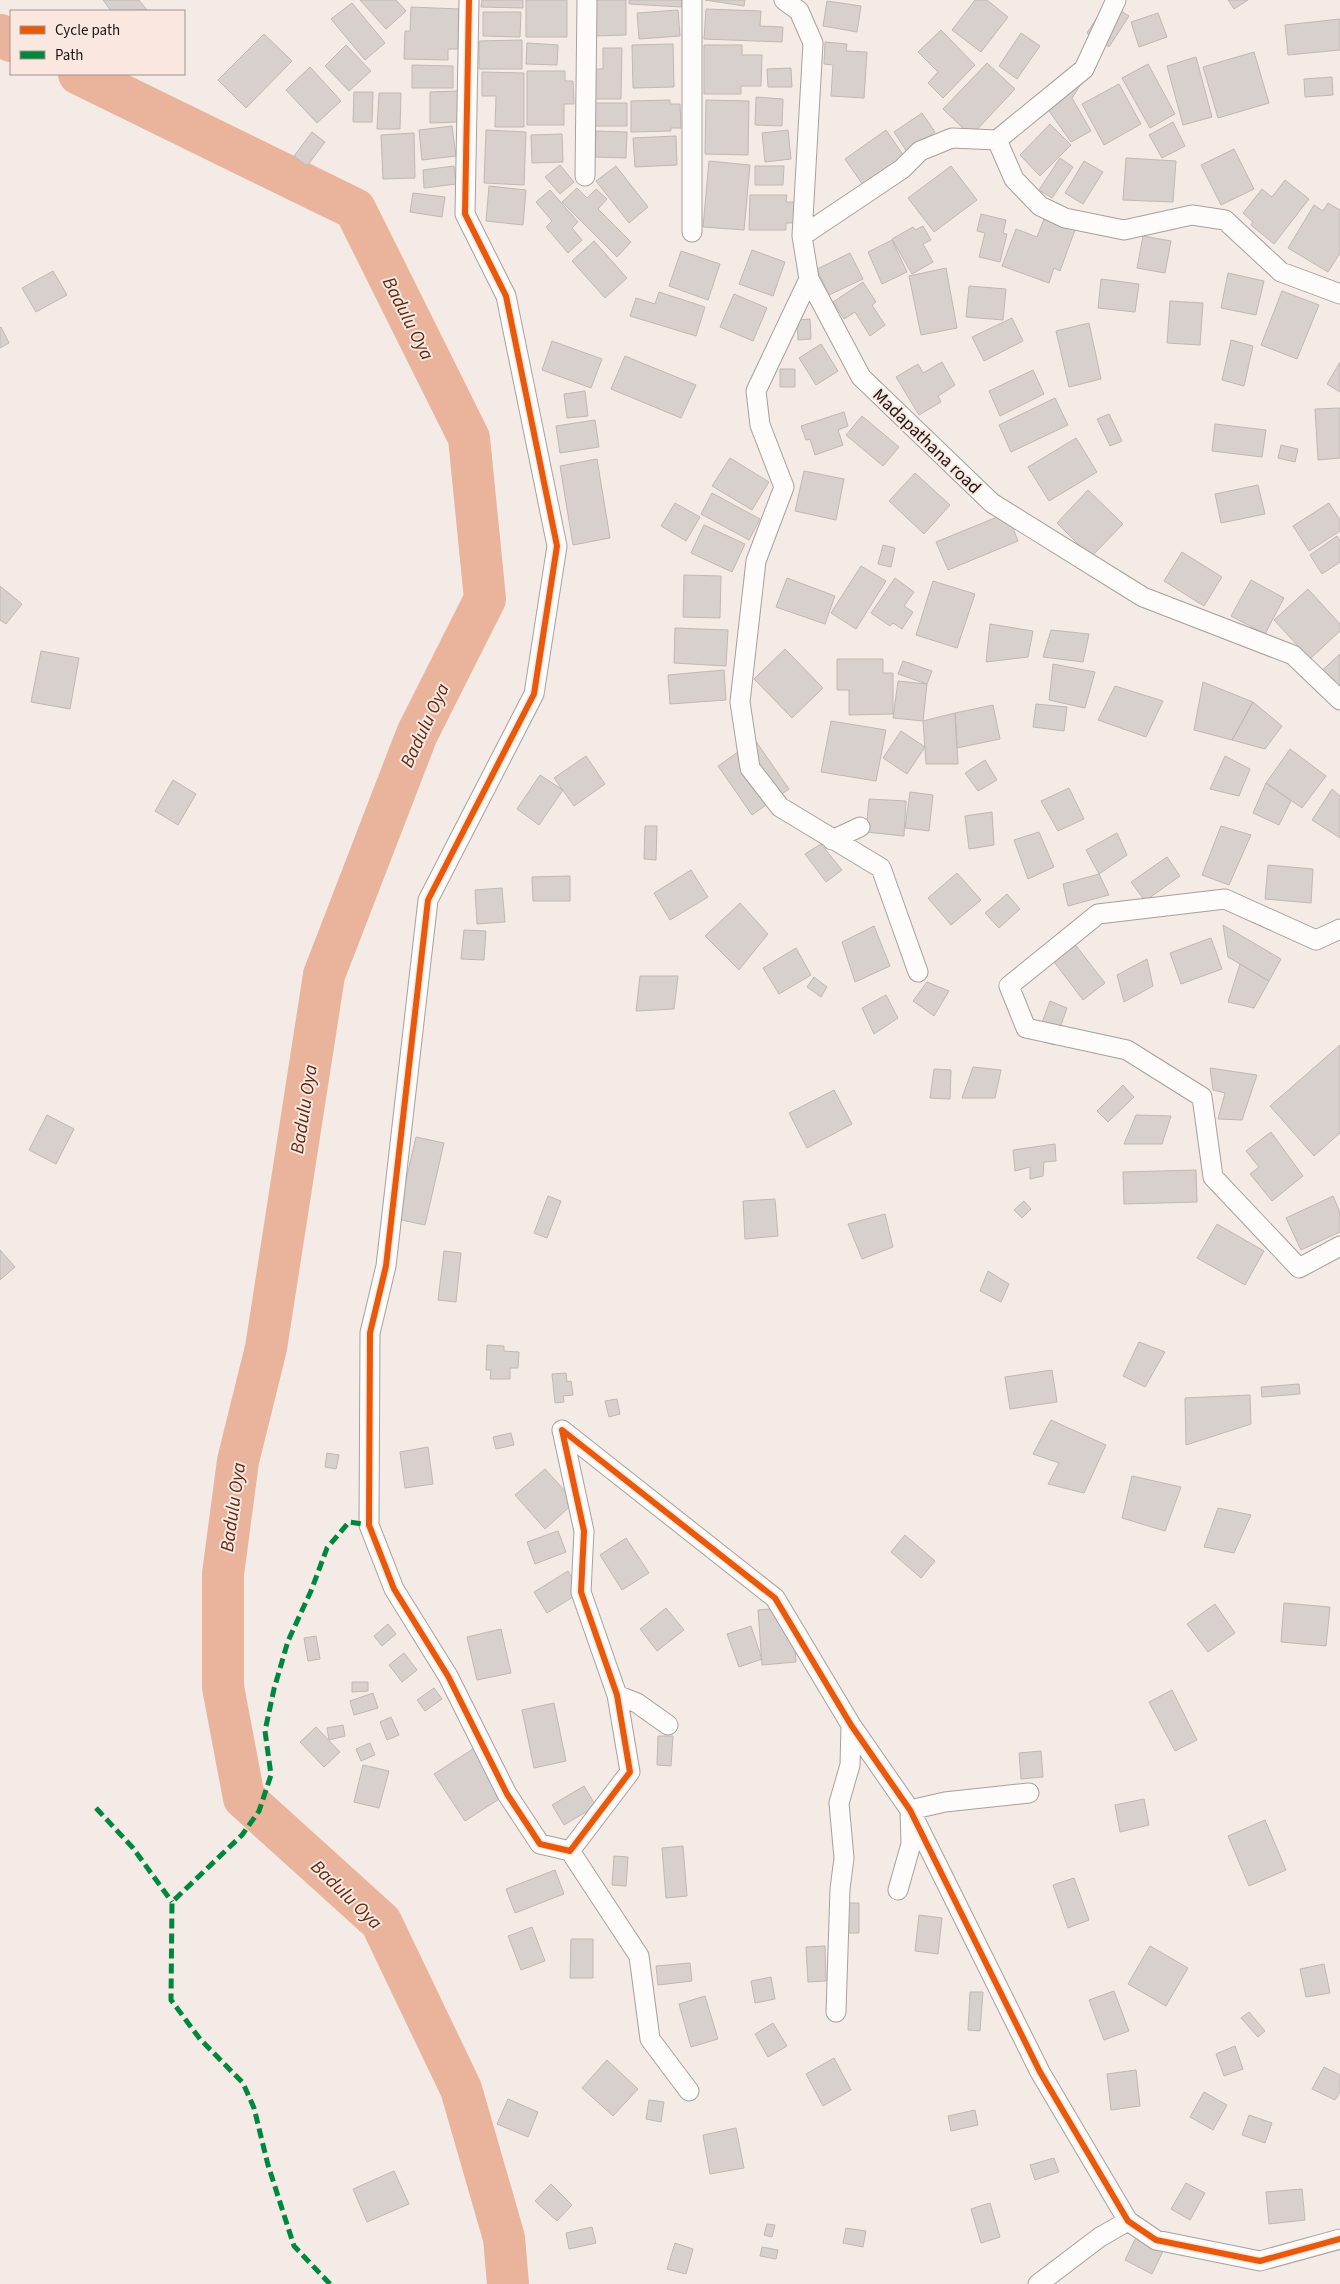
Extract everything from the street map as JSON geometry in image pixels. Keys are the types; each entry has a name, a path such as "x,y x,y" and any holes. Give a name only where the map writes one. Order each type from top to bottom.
{"street":[{"path":"469,0 465,214 506,296 557,546 534,694 428,900 386,1266 370,1334 370,1525 394,1589 448,1676 507,1794 540,1844 570,1851 639,1956 650,2039 689,2091"},
{"path":"585,176 587,0"},
{"path":"692,0 692,232"},
{"name":"Madapathana road","path":"784,0 799,10 813,43 802,236 809,279 861,377 992,502 1143,597 1293,655 1340,700"},
{"path":"802,236 902,169 920,151 952,138 997,140 1084,69 1116,0"},
{"path":"997,140 1014,179 1040,206 1065,218 1124,230 1192,215 1225,220 1281,272 1340,294"},
{"path":"809,279 756,391 760,425 784,487 756,561 740,702 750,768 780,807 881,868 918,972"},
{"path":"832,840 860,827"},
{"path":"1340,929 1316,940 1225,899 1098,914 1009,986 1026,1028 1127,1050 1202,1097 1213,1178 1299,1268 1340,1246"},
{"path":"570,1851 630,1772 617,1695 581,1592 584,1531 562,1430 775,1598 851,1725 910,1810 1040,2072 1128,2221 1156,2240 1260,2261 1340,2239"},
{"path":"617,1695 637,1703 668,1726"},
{"path":"836,2012 840,1889 844,1858 839,1803 850,1765 851,1725"},
{"path":"910,1810 945,1802 1029,1793"},
{"path":"898,1890 911,1844 910,1810"},
{"path":"1038,2284 1100,2237 1128,2221"}],"building":[{"path":"103,0 139,0 147,10 110,10"},
{"path":"360,0 396,0 406,11 386,29"},
{"path":"482,0 523,0 523,8 481,7"},
{"path":"526,0 567,0 567,37 526,37"},
{"path":"593,0 626,0 626,35 593,36"},
{"path":"629,0 682,0 682,7 629,4"},
{"path":"705,0 745,0 744,6"},
{"path":"975,0 987,0 1008,17 981,52 952,30"},
{"path":"1228,0 1248,0 1234,9"},
{"path":"827,1 861,6 857,32 823,26"},
{"path":"1107,2 1129,16 1109,47 1087,33"},
{"path":"352,3 385,43 365,60 331,19"},
{"path":"411,7 459,9 458,49 448,49 448,60 404,59 405,31 410,31"},
{"path":"706,9 761,11 760,26 783,27 782,42 704,39"},
{"path":"678,10 680,36 639,39 637,13"},
{"path":"483,12 521,12 520,37 483,36"},
{"path":"1158,13 1167,37 1139,47 1131,22"},
{"path":"1340,19 1340,50 1288,55 1285,25"},
{"path":"941,30 975,65 943,98 928,83 938,72 918,52"},
{"path":"1021,33 1040,46 1017,79 999,66"},
{"path":"264,34 292,61 246,108 218,80"},
{"path":"522,40 522,69 479,69 479,41"},
{"path":"825,42 847,44 846,51 867,52 864,98 831,96 833,65 824,64"},
{"path":"527,43 558,45 557,65 526,64"},
{"path":"673,44 674,87 633,88 632,45"},
{"path":"346,45 371,71 349,91 325,66"},
{"path":"704,45 742,45 742,55 762,55 761,86 741,86 741,94 704,94"},
{"path":"603,48 622,48 621,99 591,99 592,69 603,69"},
{"path":"1254,52 1269,103 1218,118 1203,67"},
{"path":"1196,57 1212,117 1183,125 1167,66"},
{"path":"987,63 1015,89 971,136 943,109"},
{"path":"1148,64 1175,114 1150,128 1122,78"},
{"path":"412,65 453,66 453,88 412,88"},
{"path":"310,67 341,101 317,123 286,90"},
{"path":"791,68 792,87 768,87 767,69"},
{"path":"527,71 565,71 565,81 573,81 574,104 564,104 564,125 527,125"},
{"path":"482,72 524,73 524,127 495,127 496,96 482,96"},
{"path":"1068,76 1081,84 1072,98 1091,131 1071,142 1047,108"},
{"path":"1332,77 1333,95 1305,97 1304,79"},
{"path":"1119,84 1141,124 1104,145 1082,104"},
{"path":"458,91 458,122 430,123 430,92"},
{"path":"354,92 373,92 372,122 353,122"},
{"path":"379,93 401,93 400,129 377,129"},
{"path":"756,97 783,99 782,126 755,125"},
{"path":"670,100 670,104 680,104 681,128 671,128 671,131 631,132 631,101"},
{"path":"706,100 749,101 748,155 705,154"},
{"path":"594,103 627,103 627,126 594,126"},
{"path":"922,113 935,132 907,152 894,132"},
{"path":"1173,122 1185,146 1162,158 1149,135"},
{"path":"1050,124 1071,145 1040,176 1020,155"},
{"path":"452,126 456,156 422,160 419,130"},
{"path":"486,130 526,132 524,185 484,183"},
{"path":"788,130 791,159 765,162 762,133"},
{"path":"886,130 904,156 863,185 845,159"},
{"path":"596,131 627,132 626,158 595,157"},
{"path":"312,132 325,142 307,166 294,156"},
{"path":"414,133 415,178 383,179 381,135"},
{"path":"562,134 563,162 532,163 531,135"},
{"path":"676,136 677,165 635,167 633,138"},
{"path":"1234,149 1254,189 1221,205 1201,165"},
{"path":"1060,158 1073,167 1052,198 1039,190"},
{"path":"1126,158 1176,161 1173,202 1123,200"},
{"path":"709,161 750,165 744,230 703,227"},
{"path":"1084,161 1103,172 1083,204 1065,193"},
{"path":"560,165 574,182 560,194 545,177"},
{"path":"454,166 456,184 424,188 423,170"},
{"path":"616,166 648,207 629,223 596,181"},
{"path":"755,166 784,166 783,185 755,185"},
{"path":"951,166 977,200 934,232 908,198"},
{"path":"1285,180 1309,199 1274,244 1251,225 1253,222 1243,213 1262,189 1272,197"},
{"path":"489,186 526,190 523,225 486,221"},
{"path":"577,188 587,198 596,189 607,199 598,209 631,242 617,257 562,202"},
{"path":"550,190 578,222 572,228 582,240 568,253 546,227 552,221 536,202"},
{"path":"413,193 445,197 442,217 410,212"},
{"path":"750,195 787,195 786,202 795,202 795,223 786,223 786,230 749,230"},
{"path":"1328,203 1340,210 1340,253 1328,272 1288,248 1314,205 1323,211"},
{"path":"981,214 1006,220 1003,233 1007,234 1000,262 979,257 985,233 977,231"},
{"path":"1044,219 1075,230 1060,271 1054,268 1049,283 1002,266 1016,229 1037,237"},
{"path":"923,226 931,240 923,244 933,262 912,274 892,239 913,227 915,230"},
{"path":"1143,236 1171,241 1165,273 1137,268"},
{"path":"892,240 907,272 882,284 868,252"},
{"path":"594,241 627,278 605,298 572,261"},
{"path":"752,250 785,262 773,296 739,284"},
{"path":"681,251 720,264 708,300 669,286"},
{"path":"850,253 863,279 829,295 817,269"},
{"path":"946,268 957,328 921,335 909,276"},
{"path":"53,271 67,295 36,312 22,288"},
{"path":"1228,273 1264,281 1256,315 1221,308"},
{"path":"1101,279 1139,284 1135,312 1098,308"},
{"path":"863,282 876,302 872,305 885,325 870,336 855,312 844,319 833,302"},
{"path":"969,286 1006,289 1003,320 966,317"},
{"path":"1282,291 1319,305 1297,359 1261,345"},
{"path":"659,292 705,307 696,336 630,316 636,298 655,304"},
{"path":"734,294 767,308 753,341 720,327"},
{"path":"1170,301 1203,303 1200,345 1167,343"},
{"path":"1012,318 1023,341 984,361 972,337"},
{"path":"810,319 811,339 798,340 797,320"},
{"path":"1089,323 1101,379 1069,387 1056,331"},
{"path":"0,328 9,343 0,348"},
{"path":"1231,340 1253,346 1244,386 1222,380"},
{"path":"552,341 602,359 591,388 542,370"},
{"path":"821,344 838,371 816,385 799,358"},
{"path":"625,356 696,385 681,418 611,389"},
{"path":"942,362 955,385 938,396 941,402 919,415 896,377 918,364 923,373"},
{"path":"1340,362 1340,392 1327,384"},
{"path":"780,369 795,369 795,387 780,387"},
{"path":"1033,370 1044,394 1000,416 989,391"},
{"path":"585,391 588,416 567,418 564,394"},
{"path":"1055,398 1068,425 1011,452 999,425"},
{"path":"1340,408 1340,458 1318,460 1315,409"},
{"path":"844,412 848,426 838,430 843,445 815,455 810,439 806,440 801,426"},
{"path":"1109,414 1122,441 1110,446 1097,419"},
{"path":"862,416 899,447 883,466 846,435"},
{"path":"595,420 599,447 560,453 556,426"},
{"path":"1215,424 1266,430 1262,457 1212,451"},
{"path":"1076,438 1097,472 1049,501 1028,467"},
{"path":"1281,445 1298,449 1295,462 1278,458"},
{"path":"730,458 769,482 752,510 712,486"},
{"path":"597,459 610,538 573,545 560,466"},
{"path":"804,471 844,479 836,520 795,511"},
{"path":"915,473 950,505 924,534 889,501"},
{"path":"1258,485 1265,514 1221,523 1215,494"},
{"path":"1088,490 1123,524 1091,557 1057,523"},
{"path":"712,493 760,519 749,540 701,514"},
{"path":"675,503 700,517 686,541 661,526"},
{"path":"1329,503 1340,520 1340,531 1309,551 1293,526"},
{"path":"1007,513 1018,541 948,570 936,542"},
{"path":"704,525 745,544 732,572 691,553"},
{"path":"1337,536 1340,541 1340,562 1322,574 1310,555"},
{"path":"883,545 895,548 891,567 878,564"},
{"path":"1182,552 1222,577 1204,606 1164,581"},
{"path":"861,566 886,581 856,629 831,613"},
{"path":"684,575 721,576 720,618 683,617"},
{"path":"787,578 835,596 825,624 776,607"},
{"path":"895,578 914,592 904,606 913,612 902,629 893,623 890,626 871,613"},
{"path":"1251,580 1284,598 1265,634 1231,616"},
{"path":"933,581 975,594 957,648 916,635"},
{"path":"0,586 22,604 6,624 0,620"},
{"path":"1308,589 1340,624 1340,631 1310,659 1274,620"},
{"path":"990,624 1033,631 1028,657 986,662"},
{"path":"675,628 728,630 726,666 674,663"},
{"path":"1051,630 1089,634 1083,662 1043,657"},
{"path":"785,649 823,688 792,718 754,679"},
{"path":"41,651 79,658 70,709 31,702"},
{"path":"1340,654 1340,702 1316,676"},
{"path":"837,659 883,659 883,673 893,673 893,714 849,715 849,690 837,690"},
{"path":"903,661 932,671 927,684 898,674"},
{"path":"1053,664 1095,672 1085,708 1049,700"},
{"path":"724,670 726,700 670,704 668,675"},
{"path":"898,681 927,684 923,721 893,718"},
{"path":"1203,682 1253,702 1232,740 1194,730"},
{"path":"1115,686 1163,701 1146,737 1098,720"},
{"path":"1253,702 1282,726 1265,749 1232,740"},
{"path":"1036,704 1067,707 1064,731 1033,727"},
{"path":"993,705 1000,739 957,748 955,713"},
{"path":"955,713 958,764 926,764 923,721"},
{"path":"831,721 886,730 876,781 821,772"},
{"path":"901,731 925,747 907,774 883,758"},
{"path":"755,740 789,789 752,815 718,766"},
{"path":"1290,749 1326,776 1302,808 1266,783"},
{"path":"586,756 605,784 574,806 554,778"},
{"path":"1225,756 1250,769 1239,796 1210,789"},
{"path":"985,760 997,780 978,791 965,773"},
{"path":"540,775 563,790 539,825 517,809"},
{"path":"173,780 196,794 178,825 155,811"},
{"path":"1266,783 1291,801 1279,825 1253,813"},
{"path":"1069,788 1084,819 1058,831 1041,801"},
{"path":"1332,789 1340,796 1340,838 1312,820"},
{"path":"910,792 933,795 929,831 905,828"},
{"path":"869,799 906,801 904,836 866,832"},
{"path":"992,812 994,845 969,849 965,816"},
{"path":"645,826 657,826 656,860 644,859"},
{"path":"1221,826 1251,835 1229,885 1202,875"},
{"path":"1039,832 1054,867 1028,879 1014,840"},
{"path":"1117,833 1127,855 1099,874 1086,850"},
{"path":"821,844 842,870 826,882 805,854"},
{"path":"1167,857 1180,876 1145,901 1131,882"},
{"path":"1268,865 1313,869 1311,903 1265,899"},
{"path":"691,870 708,897 670,920 654,893"},
{"path":"957,873 981,900 951,925 928,898"},
{"path":"1099,874 1109,895 1068,906 1063,884"},
{"path":"570,876 570,901 533,901 532,877"},
{"path":"502,888 505,922 477,924 475,890"},
{"path":"1007,894 1020,909 999,928 985,913"},
{"path":"740,903 768,934 739,970 705,936"},
{"path":"1223,925 1281,959 1269,981 1228,957"},
{"path":"874,926 890,966 855,982 842,942"},
{"path":"464,930 486,931 484,960 461,959"},
{"path":"1070,938 1105,983 1083,1000 1048,954"},
{"path":"1211,938 1222,969 1181,984 1170,953"},
{"path":"796,948 811,975 779,994 763,968"},
{"path":"1147,959 1153,986 1124,1002 1117,975"},
{"path":"1240,964 1269,981 1254,1008 1228,1002"},
{"path":"640,976 678,976 674,1009 636,1011"},
{"path":"814,977 827,987 821,997 807,987"},
{"path":"927,982 949,991 934,1016 913,1001"},
{"path":"886,995 898,1018 874,1034 862,1008"},
{"path":"1050,1001 1067,1008 1054,1045 1036,1039"},
{"path":"1340,1045 1340,1133 1314,1156 1270,1106"},
{"path":"973,1067 1001,1070 995,1098 962,1098"},
{"path":"1210,1068 1257,1075 1242,1120 1218,1119 1225,1093 1213,1090"},
{"path":"934,1069 951,1070 950,1099 930,1098"},
{"path":"1123,1085 1134,1097 1108,1122 1097,1111"},
{"path":"834,1090 852,1124 807,1148 789,1113"},
{"path":"47,1115 74,1129 56,1164 29,1150"},
{"path":"1136,1115 1171,1116 1162,1144 1124,1144"},
{"path":"1271,1132 1303,1176 1272,1201 1250,1174 1259,1167 1246,1151"},
{"path":"416,1137 444,1143 425,1225 397,1219"},
{"path":"1055,1144 1056,1161 1044,1162 1043,1176 1030,1179 1030,1167 1015,1171 1013,1150"},
{"path":"1196,1170 1197,1202 1124,1204 1123,1172"},
{"path":"548,1196 561,1201 547,1238 534,1233"},
{"path":"1333,1196 1340,1212 1340,1232 1301,1250 1286,1218"},
{"path":"775,1199 778,1236 745,1239 743,1201"},
{"path":"1024,1201 1031,1209 1022,1218 1014,1210"},
{"path":"885,1214 893,1247 862,1259 848,1224"},
{"path":"1217,1224 1264,1251 1245,1285 1197,1258"},
{"path":"0,1250 15,1267 0,1280"},
{"path":"444,1251 461,1253 456,1302 438,1300"},
{"path":"988,1271 1009,1284 1001,1302 980,1291"},
{"path":"1139,1342 1165,1352 1145,1387 1123,1376"},
{"path":"487,1345 504,1346 504,1351 519,1352 518,1368 510,1368 510,1379 490,1379 491,1370 486,1370"},
{"path":"1052,1370 1057,1402 1010,1409 1005,1377"},
{"path":"566,1373 567,1382 571,1381 573,1395 563,1396 564,1402 555,1403 552,1374"},
{"path":"1299,1384 1300,1394 1262,1397 1261,1387"},
{"path":"1250,1395 1251,1424 1186,1445 1185,1398"},
{"path":"617,1399 620,1414 609,1417 605,1401"},
{"path":"1051,1420 1106,1445 1084,1493 1048,1484 1059,1463 1033,1454"},
{"path":"511,1433 514,1445 496,1449 493,1437"},
{"path":"428,1447 433,1484 405,1488 400,1452"},
{"path":"327,1453 339,1455 336,1469 325,1467"},
{"path":"545,1469 575,1502 545,1529 515,1495"},
{"path":"1132,1476 1181,1487 1165,1531 1122,1518"},
{"path":"1218,1508 1251,1515 1234,1553 1204,1547"},
{"path":"558,1531 566,1552 535,1564 527,1542"},
{"path":"905,1535 935,1561 921,1578 891,1552"},
{"path":"626,1538 649,1573 622,1590 600,1555"},
{"path":"568,1571 581,1592 547,1613 534,1592"},
{"path":"1284,1603 1330,1607 1326,1646 1281,1642"},
{"path":"1215,1604 1235,1633 1208,1652 1187,1624"},
{"path":"792,1607 796,1662 762,1665 758,1610"},
{"path":"666,1608 684,1630 657,1651 640,1629"},
{"path":"388,1624 396,1634 382,1646 374,1636"},
{"path":"751,1626 762,1659 739,1667 727,1634"},
{"path":"501,1629 511,1673 477,1680 467,1637"},
{"path":"316,1636 320,1659 308,1661 304,1638"},
{"path":"404,1653 417,1670 402,1682 389,1665"},
{"path":"352,1682 368,1682 368,1691 352,1692"},
{"path":"434,1688 442,1699 425,1711 417,1700"},
{"path":"1172,1690 1197,1740 1175,1751 1149,1702"},
{"path":"373,1693 378,1708 354,1715 350,1701"},
{"path":"554,1703 566,1761 534,1768 522,1710"},
{"path":"391,1717 399,1735 387,1740 380,1722"},
{"path":"343,1725 345,1736 329,1740 327,1728"},
{"path":"316,1727 340,1752 324,1767 300,1742"},
{"path":"658,1736 673,1736 671,1766 657,1765"},
{"path":"370,1743 375,1755 361,1761 356,1749"},
{"path":"476,1747 507,1794 465,1821 434,1774"},
{"path":"1041,1751 1043,1777 1021,1779 1019,1753"},
{"path":"363,1765 389,1771 379,1808 354,1802"},
{"path":"584,1786 596,1806 564,1825 552,1805"},
{"path":"1144,1799 1149,1825 1120,1832 1115,1805"},
{"path":"1265,1820 1286,1870 1249,1886 1228,1836"},
{"path":"683,1846 687,1896 666,1898 662,1848"},
{"path":"614,1856 628,1857 626,1886 612,1885"},
{"path":"555,1870 564,1894 515,1913 506,1889"},
{"path":"1074,1878 1089,1920 1068,1928 1053,1885"},
{"path":"847,1903 859,1903 859,1933 847,1933"},
{"path":"919,1915 942,1918 938,1954 915,1951"},
{"path":"532,1927 545,1961 521,1970 508,1936"},
{"path":"571,1939 593,1939 593,1978 570,1978"},
{"path":"825,1946 826,1981 808,1982 806,1947"},
{"path":"1150,1946 1188,1968 1166,2006 1128,1984"},
{"path":"690,1963 692,1981 658,1985 656,1966"},
{"path":"1324,1964 1330,1993 1306,1997 1300,1969"},
{"path":"771,1977 775,1999 755,2003 751,1981"},
{"path":"1114,1991 1129,2031 1104,2040 1089,2000"},
{"path":"970,1992 983,1992 980,2031 968,2030"},
{"path":"705,1996 718,2039 691,2047 679,2004"},
{"path":"1249,2012 1265,2031 1258,2037 1241,2018"},
{"path":"773,2023 787,2046 768,2057 755,2034"},
{"path":"1235,2046 1243,2069 1224,2076 1216,2054"},
{"path":"834,2058 851,2090 823,2106 806,2074"},
{"path":"607,2060 638,2089 613,2116 582,2088"},
{"path":"1324,2067 1340,2075 1340,2092 1335,2100 1312,2089"},
{"path":"1136,2070 1140,2106 1111,2110 1107,2074"},
{"path":"1204,2092 1227,2105 1213,2130 1190,2117"},
{"path":"508,2099 538,2112 528,2137 497,2124"},
{"path":"649,2100 664,2102 661,2122 646,2119"},
{"path":"975,2110 978,2125 951,2131 948,2116"},
{"path":"1249,2115 1272,2123 1265,2143 1242,2135"},
{"path":"736,2128 744,2168 710,2174 703,2135"},
{"path":"1054,2158 1059,2172 1035,2180 1030,2165"},
{"path":"394,2171 409,2204 367,2222 353,2189"},
{"path":"1186,2183 1205,2193 1190,2220 1171,2209"},
{"path":"551,2184 572,2205 557,2221 535,2201"},
{"path":"1302,2189 1305,2220 1269,2224 1266,2192"},
{"path":"990,2203 1000,2237 981,2243 971,2209"},
{"path":"767,2224 775,2225 772,2237 764,2235"},
{"path":"592,2227 596,2243 569,2249 566,2233"},
{"path":"846,2228 866,2231 863,2247 843,2243"},
{"path":"1140,2229 1167,2243 1152,2274 1125,2260"},
{"path":"675,2243 693,2249 686,2274 667,2269"},
{"path":"762,2247 778,2250 776,2259 760,2256"}],"waterway":[{"name":"Badulu Oya","path":"0,35 10,40"},
{"name":"Badulu Oya","path":"81,75 355,209 469,438 485,599 417,734 324,975 266,1348 238,1461 223,1574 223,1687 244,1798 381,1922 461,2089 504,2238 508,2284"}],"marked path":[{"path":"330,2284 294,2246 268,2165 254,2108 243,2083 200,2039 171,2000 172,1902 242,1835 259,1811 271,1775 265,1731 274,1689 288,1641 311,1591 327,1548 349,1522 369,1525"},
{"path":"96,1808 133,1848 172,1902"}],"cycle path":[{"path":"469,0 465,214 506,296 557,546 534,694 428,900 386,1266 370,1333 369,1525 394,1589 448,1676 507,1794 540,1844 570,1851 630,1772 617,1695 581,1592 584,1531 562,1430 775,1598 851,1725 910,1810 1040,2072 1128,2221 1156,2240 1260,2261 1340,2239"}]}
